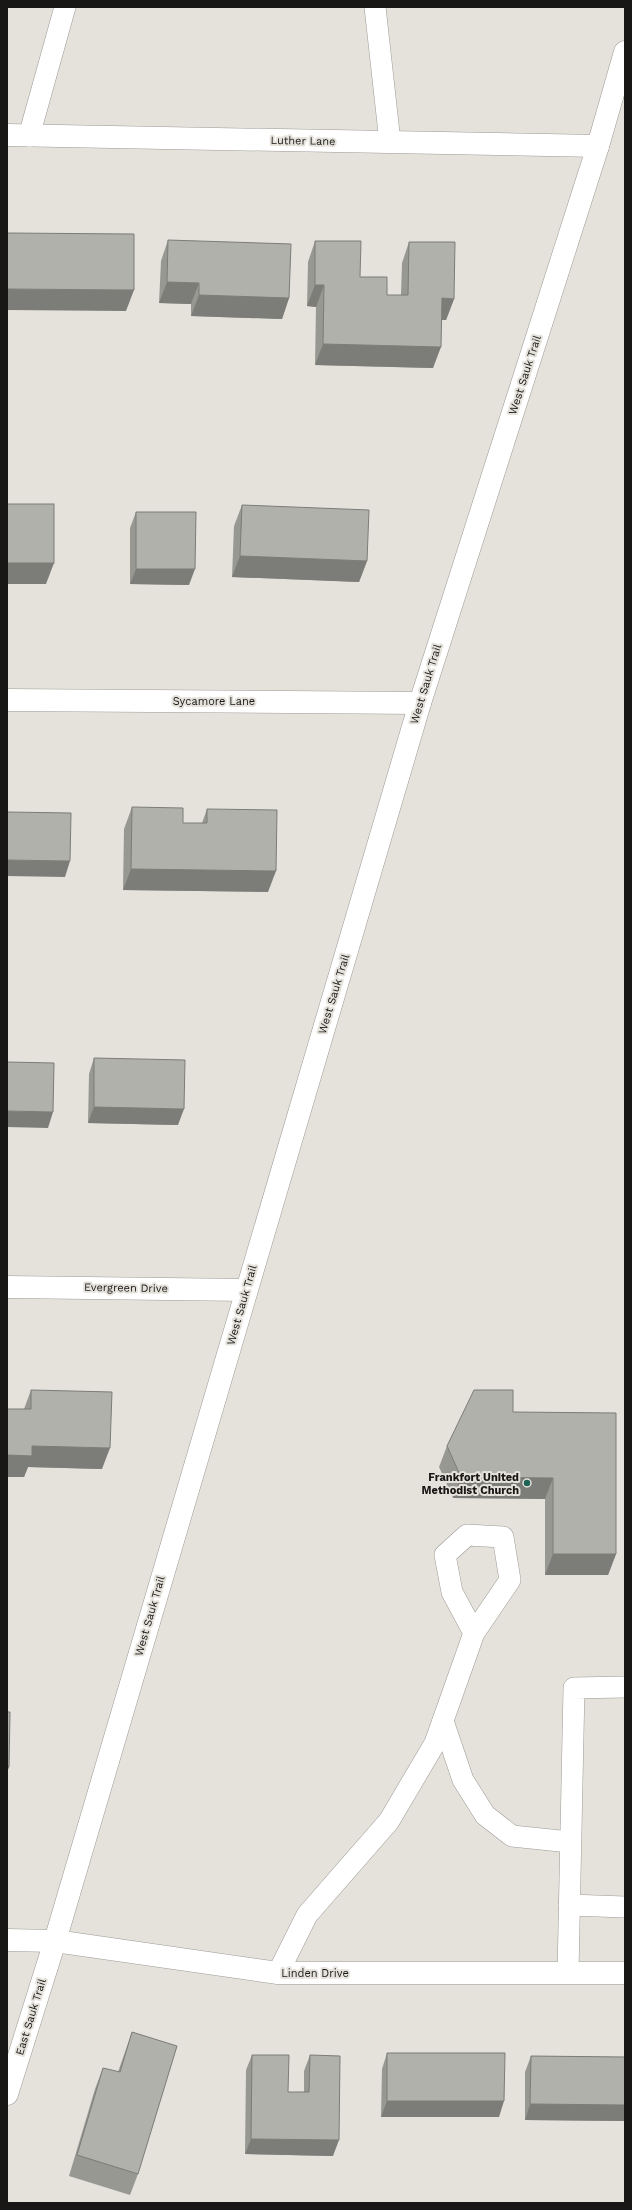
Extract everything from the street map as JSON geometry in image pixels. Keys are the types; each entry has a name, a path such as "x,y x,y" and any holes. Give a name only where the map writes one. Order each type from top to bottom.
{"street":[{"name":"West Sauk Trail","path":"55,1941 420,703 598,146 625,52"},
{"name":"Luther Lane","path":"7,136 598,146"},
{"name":"Sycamore Lane","path":"7,700 420,703"},
{"name":"Evergreen Drive","path":"7,1286 246,1290"},
{"name":"Linden Drive","path":"7,1940 55,1941 278,1973 625,1973"},
{"name":"East Sauk Trail","path":"7,2094 55,1941"}],"lane":[{"path":"29,136 65,7"},
{"path":"375,7 390,142"},
{"path":"278,1973 307,1915 390,1821 435,1743 474,1633"},
{"path":"568,1973 574,1688 625,1687"},
{"path":"443,1721 463,1780 485,1815 512,1836 570,1842"},
{"path":"569,1905 625,1907"}],"building":[{"path":"7,233 134,234 134,290 7,289"},
{"path":"168,240 291,244 289,298 199,295 199,283 167,282"},
{"path":"315,241 361,241 360,277 387,277 387,295 408,295 409,242 455,242 454,299 442,298 441,347 323,344 324,285 315,285"},
{"path":"7,504 54,504 54,563 7,563"},
{"path":"242,505 369,510 367,561 240,556"},
{"path":"136,512 196,512 195,569 136,569"},
{"path":"132,807 183,808 183,823 207,823 207,809 277,810 276,871 131,869"},
{"path":"7,812 71,813 70,861 7,860"},
{"path":"94,1058 185,1060 184,1109 94,1107"},
{"path":"7,1062 54,1063 53,1112 7,1111"},
{"path":"31,1390 112,1392 110,1448 32,1446 32,1456 7,1455 7,1409 31,1409"},
{"name":"Frankfort United Methodist Church","path":"474,1390 513,1390 513,1412 616,1413 616,1554 553,1554 553,1478 461,1477 447,1446"},
{"path":"7,1712 10,1712 9,1767 7,1767"},
{"path":"132,2032 177,2046 138,2174 77,2155 103,2068 120,2072"},
{"path":"387,2053 505,2053 504,2101 387,2101"},
{"path":"252,2055 289,2055 288,2092 309,2092 310,2055 340,2056 339,2140 251,2139"},
{"path":"531,2056 625,2057 625,2105 530,2104"}],"place":[{"name":"Frankfort United Methodist Church","path":"527,1483"}]}
